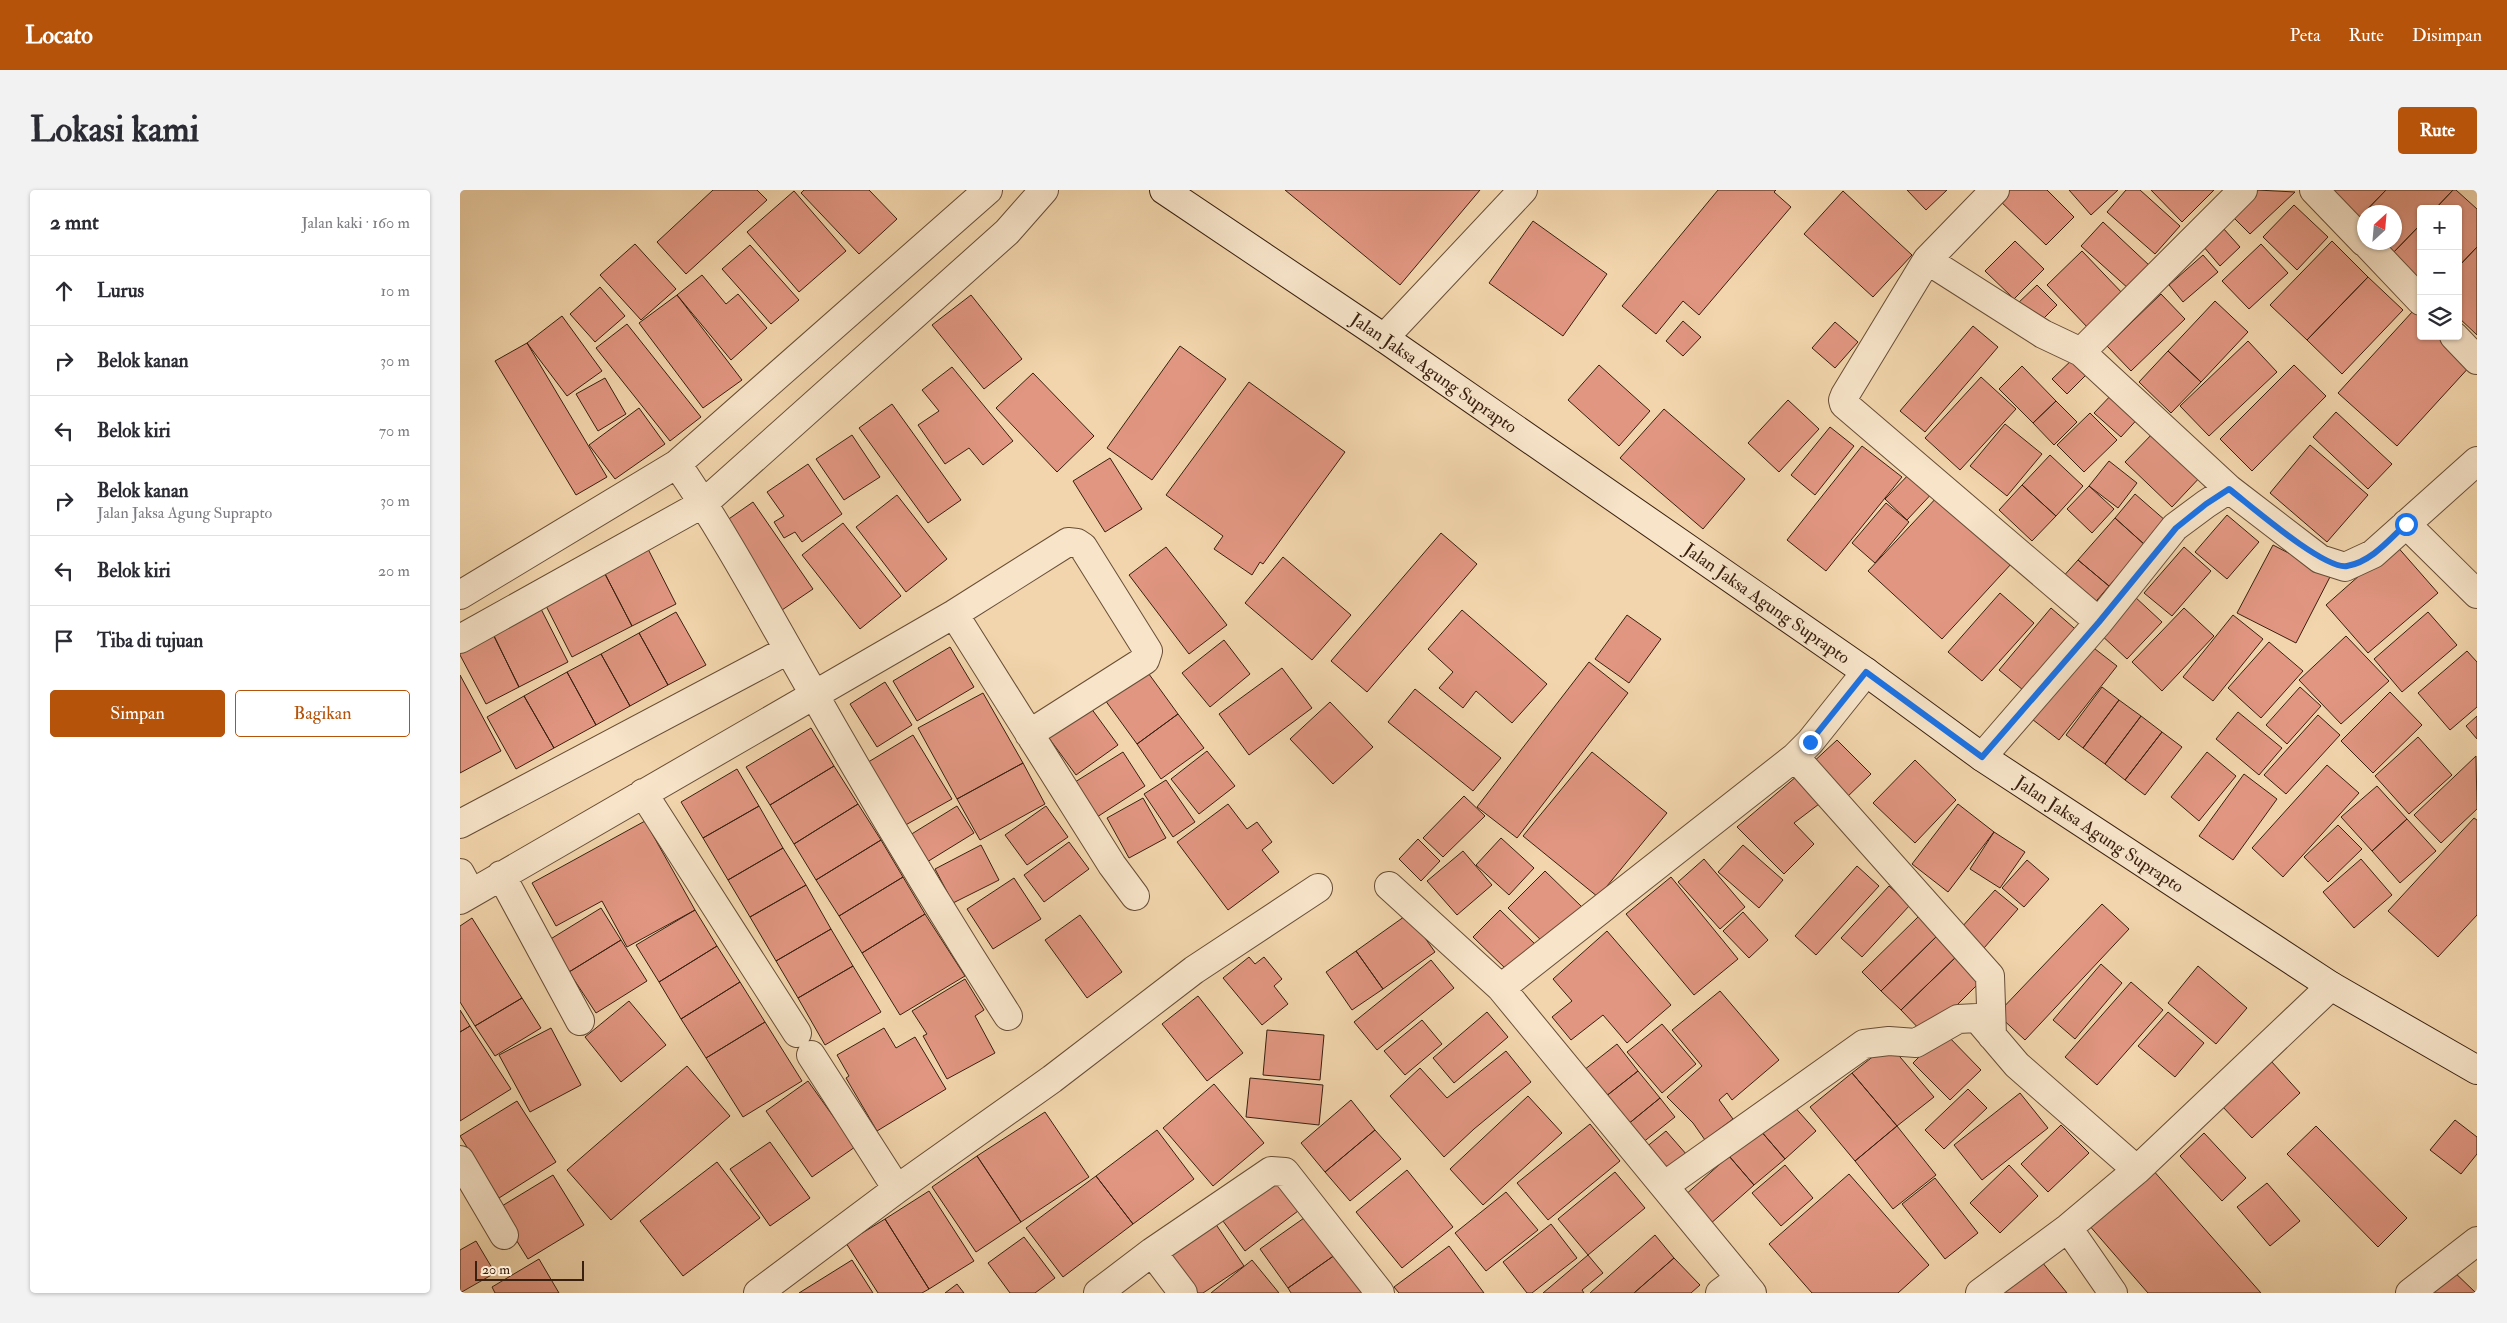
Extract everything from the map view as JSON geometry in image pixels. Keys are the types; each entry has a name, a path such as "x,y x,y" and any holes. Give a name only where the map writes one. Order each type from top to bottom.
{"street":[{"path":"460,595 677,464 988,190"},
{"path":"460,639 704,503 1007,232 1044,190"},
{"name":"Jalan Jaksa Agung Suprapto","path":"1164,190 1384,338 1866,672 1982,757 2331,986 2477,1070"},
{"path":"1384,338 1523,190"},
{"path":"1995,190 1927,260 1842,400 2099,622"},
{"path":"2081,352 2243,190"},
{"path":"2314,190 2357,234"},
{"path":"2373,250 2417,297"},
{"path":"1927,260 2043,334 2081,352 2229,489 2320,559 2344,567 2355,564 2373,554 2477,461"},
{"path":"2458,340 2477,360"},
{"path":"677,464 704,503 814,695 968,955 1008,1016"},
{"path":"1982,757 2099,622 2176,528 2206,504 2229,489"},
{"path":"2406,524 2477,594"},
{"path":"464,889 501,875 954,614 1068,542 1073,542 1083,547 1148,651 1145,660 1029,734"},
{"path":"954,614 1112,865 1134,896"},
{"path":"460,824 788,650"},
{"path":"1501,988 1795,757 1810,742 1866,672"},
{"path":"1795,757 1990,976 1992,1036"},
{"path":"643,793 897,1189"},
{"path":"501,875 580,1021"},
{"path":"1390,886 1501,988 1664,1186 1737,1288"},
{"path":"758,1293 897,1189 1052,1079 1194,970 1318,888"},
{"path":"1980,1293 2068,1228 2137,1170 2331,986"},
{"path":"1664,1186 1864,1044 1889,1041 1916,1043 1958,1019 1966,1017 1977,1018 2017,1065 2137,1170"},
{"path":"460,1160 504,1236"},
{"path":"1098,1293 1152,1252 1271,1171 1279,1170 1285,1172 1380,1293"},
{"path":"2068,1228 2113,1293"},
{"path":"2410,1293 2475,1247"},
{"path":"1152,1252 1183,1293"}],"building":[{"path":"713,190 757,190 767,200 686,274 657,242"},
{"path":"804,190 869,190 897,219 859,254 801,193"},
{"path":"1285,190 1480,190 1400,285"},
{"path":"1718,190 1776,190 1774,192 1791,207 1699,315 1683,301 1656,334 1622,306"},
{"path":"1907,190 1947,190 1926,210"},
{"path":"2005,190 2047,190 2074,217 2046,245 1997,198"},
{"path":"2069,190 2118,190 2091,215"},
{"path":"2126,190 2140,190 2180,226 2155,254 2107,212"},
{"path":"2151,190 2214,190 2182,222"},
{"path":"2257,190 2295,192 2250,234 2231,215"},
{"path":"2323,190 2386,190 2371,205 2357,205 2356,221"},
{"path":"2386,190 2453,190 2439,205 2417,205 2417,228 2402,244 2402,205 2372,205"},
{"path":"2453,190 2456,190 2477,209 2477,247 2462,263 2462,205 2439,205"},
{"path":"794,191 846,251 799,292 747,232"},
{"path":"1843,191 1912,255 1873,297 1804,234"},
{"path":"2294,205 2328,237 2297,270 2263,237"},
{"path":"1533,221 1607,274 1563,336 1489,283"},
{"path":"2103,222 2150,266 2129,289 2081,246"},
{"path":"2223,228 2240,247 2220,266 2203,246"},
{"path":"2417,228 2417,278 2392,254 2396,250 2402,250 2402,244"},
{"path":"2015,241 2044,269 2014,299 1985,271"},
{"path":"2332,241 2368,277 2307,340 2270,305"},
{"path":"635,244 676,289 641,320 600,275"},
{"path":"2261,244 2288,273 2249,309 2222,281"},
{"path":"750,245 799,300 771,324 722,269"},
{"path":"2477,247 2477,335 2462,321 2462,263"},
{"path":"2388,250 2396,250 2392,254"},
{"path":"2082,251 2125,296 2090,330 2047,285"},
{"path":"2203,255 2218,272 2183,302 2169,285"},
{"path":"702,275 726,304 738,294 767,328 731,360 677,295"},
{"path":"2368,277 2403,310 2342,374 2307,340"},
{"path":"2037,285 2057,305 2037,325 2016,305"},
{"path":"600,287 625,316 595,342 570,314"},
{"path":"2161,294 2185,319 2131,371 2107,346"},
{"path":"677,295 742,380 703,408 639,323"},
{"path":"971,295 1022,359 984,389 932,325"},
{"path":"2215,301 2248,332 2201,382 2168,351"},
{"path":"2413,311 2417,314 2417,340 2445,340 2472,364 2397,446 2338,393"},
{"path":"562,316 602,371 567,396 527,343"},
{"path":"1683,321 1701,337 1683,356 1666,341"},
{"path":"1835,322 1858,342 1835,368 1812,348"},
{"path":"627,324 701,417 670,441 596,348"},
{"path":"1973,326 1998,347 1925,432 1900,411"},
{"path":"2248,341 2277,372 2209,436 2180,406"},
{"path":"527,343 607,477 576,495 495,361"},
{"path":"1180,346 1226,379 1152,480 1107,448"},
{"path":"2168,351 2201,382 2171,413 2139,382"},
{"path":"2076,356 2091,370 2067,394 2052,379"},
{"path":"1599,365 1650,411 1619,446 1568,400"},
{"path":"2294,365 2326,396 2252,471 2220,439"},
{"path":"2022,366 2056,401 2033,423 1999,389"},
{"path":"952,367 1013,441 983,465 969,448 945,464 918,425 939,411 922,390"},
{"path":"1033,373 1094,436 1057,472 996,408"},
{"path":"1981,377 2016,409 1960,470 1925,438"},
{"path":"605,378 626,414 598,431 576,394"},
{"path":"1249,382 1345,452 1263,564 1260,562 1252,575 1214,549 1223,536 1166,495"},
{"path":"2116,390 2142,414 2121,437 2094,413"},
{"path":"1788,400 1819,429 1779,472 1748,443"},
{"path":"2056,401 2077,422 2054,445 2033,423"},
{"path":"892,404 961,500 928,523 859,428"},
{"path":"639,408 665,444 615,479 589,445"},
{"path":"1664,409 1745,479 1703,529 1620,458"},
{"path":"2336,412 2392,464 2368,489 2313,437"},
{"path":"2090,413 2117,440 2084,472 2057,445"},
{"path":"2005,424 2042,454 2007,496 1970,466"},
{"path":"1830,427 1854,446 1815,495 1791,475"},
{"path":"2156,430 2203,474 2172,507 2125,462"},
{"path":"852,435 880,477 844,500 816,459"},
{"path":"2310,445 2368,495 2327,542 2270,493"},
{"path":"1862,446 1902,477 1826,571 1787,540"},
{"path":"2050,455 2083,486 2056,516 2022,485"},
{"path":"1110,458 1142,509 1105,532 1073,481"},
{"path":"2109,461 2137,483 2118,508 2089,486"},
{"path":"808,464 842,514 802,542 795,532 784,538 774,522 784,516 767,492"},
{"path":"1915,468 1937,488 1907,520 1885,499"},
{"path":"2022,485 2056,516 2032,541 1999,510"},
{"path":"2089,486 2114,509 2092,533 2067,509"},
{"path":"2135,494 2166,521 2145,545 2115,518"},
{"path":"897,495 947,559 906,592 856,527"},
{"path":"1939,495 2012,563 1942,639 1868,571"},
{"path":"753,502 813,589 782,610 723,523"},
{"path":"1886,503 1909,522 1875,563 1852,543"},
{"path":"2227,515 2259,542 2227,579 2195,552"},
{"path":"2115,518 2145,545 2109,586 2078,560"},
{"path":"843,523 901,596 860,629 802,555"},
{"path":"1441,533 1477,564 1367,692 1331,661"},
{"path":"2395,544 2438,593 2368,653 2326,605"},
{"path":"2273,545 2331,575 2296,643 2237,613"},
{"path":"1166,547 1227,625 1189,654 1129,575"},
{"path":"2184,547 2211,571 2172,616 2144,593"},
{"path":"648,549 676,604 632,626 604,572"},
{"path":"1283,557 1351,615 1312,660 1245,603"},
{"path":"2078,560 2109,586 2092,606 2061,579"},
{"path":"604,572 632,626 572,657 544,602"},
{"path":"2000,593 2034,623 1982,681 1948,652"},
{"path":"2134,596 2162,622 2127,659 2099,633"},
{"path":"2051,608 2081,634 2029,695 1999,670"},
{"path":"2184,608 2214,636 2162,691 2132,662"},
{"path":"541,609 568,662 519,687 493,634"},
{"path":"1462,610 1547,684 1512,723 1476,691 1463,708 1439,688 1453,672 1428,649"},
{"path":"676,612 706,665 668,685 639,633"},
{"path":"2428,612 2457,645 2402,692 2374,659"},
{"path":"1627,615 1661,639 1629,683 1595,659"},
{"path":"2233,615 2263,639 2213,701 2183,677"},
{"path":"639,633 668,685 630,706 601,654"},
{"path":"493,634 519,687 486,704 460,655 460,651"},
{"path":"2346,636 2389,681 2341,724 2299,680"},
{"path":"1224,640 1250,674 1210,707 1182,673"},
{"path":"2086,642 2117,666 2059,740 2028,716"},
{"path":"2269,642 2303,671 2261,718 2228,688"},
{"path":"950,647 974,687 917,721 893,681"},
{"path":"2467,651 2477,662 2477,707 2450,730 2418,693"},
{"path":"601,654 630,706 596,725 567,672"},
{"path":"1589,662 1628,693 1517,838 1477,807"},
{"path":"1282,668 1312,708 1249,755 1219,714"},
{"path":"1146,670 1178,714 1137,744 1105,700"},
{"path":"567,672 596,725 554,748 524,696"},
{"path":"460,675 501,751 460,773"},
{"path":"885,682 912,725 877,747 850,704"},
{"path":"2102,687 2119,700 2083,748 2066,735"},
{"path":"2300,687 2321,706 2287,744 2266,725"},
{"path":"1415,689 1501,758 1473,791 1388,722"},
{"path":"2390,692 2422,725 2373,773 2341,741"},
{"path":"983,693 1023,763 957,799 918,728"},
{"path":"524,696 554,748 516,769 487,717"},
{"path":"2119,700 2141,716 2105,764 2083,748"},
{"path":"1330,702 1373,747 1333,784 1290,739"},
{"path":"1088,704 1118,745 1076,775 1046,734"},
{"path":"2238,712 2282,748 2259,775 2216,739"},
{"path":"1178,714 1204,748 1161,779 1137,744"},
{"path":"2318,715 2340,735 2286,794 2264,775"},
{"path":"2141,716 2162,732 2125,780 2105,764"},
{"path":"2477,716 2477,739 2466,726"},
{"path":"811,728 834,766 770,805 746,767"},
{"path":"2162,732 2182,747 2145,795 2125,780"},
{"path":"913,735 952,799 902,827 865,764"},
{"path":"2418,737 2452,775 2409,814 2375,776"},
{"path":"1837,740 1871,774 1844,800 1810,765"},
{"path":"1207,751 1235,786 1199,814 1171,779"},
{"path":"1123,752 1145,786 1097,817 1075,782"},
{"path":"1592,752 1667,813 1598,897 1523,836"},
{"path":"2207,752 2236,776 2199,821 2171,797"},
{"path":"2476,756 2477,809 2441,843 2414,815"},
{"path":"1915,760 1956,800 1915,843 1873,803"},
{"path":"1023,763 1045,804 980,840 957,799"},
{"path":"2327,765 2359,793 2283,877 2252,848"},
{"path":"834,766 858,804 794,844 770,805"},
{"path":"737,769 759,806 703,838 681,802"},
{"path":"2244,774 2277,799 2233,860 2199,836"},
{"path":"1797,776 1823,801 1794,823 1814,844 1784,874 1737,827"},
{"path":"1166,780 1195,822 1173,837 1144,794"},
{"path":"2377,786 2407,819 2372,851 2341,817"},
{"path":"1464,796 1485,816 1443,857 1423,838"},
{"path":"1143,798 1166,838 1129,858 1107,818"},
{"path":"858,804 881,840 816,880 794,844"},
{"path":"1228,804 1247,829 1257,822 1272,842 1262,850 1279,872 1228,910 1177,842"},
{"path":"1958,804 1994,832 1948,892 1912,864"},
{"path":"759,806 783,848 728,880 703,838"},
{"path":"957,806 974,833 927,862 910,835"},
{"path":"1046,806 1068,837 1027,865 1005,835"},
{"path":"2474,818 2477,820 2477,915 2438,957 2388,911"},
{"path":"2407,819 2436,851 2400,883 2372,851"},
{"path":"645,821 695,910 627,947 602,901 556,926 532,883"},
{"path":"2338,825 2362,849 2328,882 2304,857"},
{"path":"1994,832 2025,852 2000,888 1970,869"},
{"path":"1501,838 1534,868 1509,895 1476,865"},
{"path":"1418,839 1440,861 1421,881 1399,859"},
{"path":"881,840 903,877 839,916 816,880"},
{"path":"1069,842 1089,869 1044,902 1024,875"},
{"path":"981,845 999,880 953,903 935,869"},
{"path":"1743,845 1783,880 1759,908 1718,872"},
{"path":"783,848 806,885 750,917 728,880"},
{"path":"1463,851 1492,885 1457,915 1427,881"},
{"path":"1704,859 1745,907 1720,929 1678,882"},
{"path":"2361,859 2392,895 2354,928 2323,892"},
{"path":"2027,860 2049,879 2024,907 2002,888"},
{"path":"1857,866 1879,886 1816,955 1795,936"},
{"path":"1545,871 1582,907 1545,944 1508,908"},
{"path":"903,877 925,914 862,953 839,916"},
{"path":"1671,877 1738,959 1694,995 1626,914"},
{"path":"1014,878 1041,919 993,949 967,909"},
{"path":"806,885 831,929 776,961 750,917"},
{"path":"1889,886 1910,905 1862,957 1841,938"},
{"path":"1995,890 2018,909 1984,948 1961,928"},
{"path":"2102,904 2129,929 2025,1040 1997,1014"},
{"path":"601,908 621,940 569,972 549,940"},
{"path":"695,910 717,946 659,982 636,945"},
{"path":"1500,910 1535,944 1508,971 1473,937"},
{"path":"1743,912 1768,940 1749,958 1723,931"},
{"path":"925,914 965,976 900,1015 862,953"},
{"path":"1408,914 1435,952 1383,989 1356,951"},
{"path":"1080,915 1122,972 1087,998 1045,940"},
{"path":"1919,916 1938,935 1881,991 1862,972"},
{"path":"472,918 522,998 475,1026 460,1002 460,926"},
{"path":"831,929 853,966 798,998 776,961"},
{"path":"1607,931 1671,1005 1627,1043 1603,1015 1571,1040 1552,1017 1572,1001 1553,979"},
{"path":"1938,935 1958,955 1901,1010 1881,991"},
{"path":"621,940 647,981 596,1013 569,972"},
{"path":"717,946 740,982 681,1019 659,982"},
{"path":"1356,951 1383,989 1352,1010 1326,972"},
{"path":"1958,955 1982,980 1926,1036 1901,1010"},
{"path":"1249,957 1255,964 1264,957 1282,979 1274,986 1288,1004 1262,1025 1223,978"},
{"path":"1431,960 1454,988 1377,1050 1354,1022"},
{"path":"2101,964 2122,983 2075,1039 2053,1020"},
{"path":"853,966 881,1012 825,1045 798,998"},
{"path":"2198,966 2247,1008 2216,1044 2168,1003"},
{"path":"965,979 984,1010 975,1016 995,1053 947,1079 923,1036 927,1034 912,1011"},
{"path":"740,982 765,1022 706,1058 681,1019"},
{"path":"2131,982 2163,1010 2097,1085 2065,1057"},
{"path":"1720,991 1779,1060 1732,1100 1727,1093 1719,1100 1733,1119 1705,1140 1693,1123 1667,1097 1702,1066 1672,1030"},
{"path":"1198,996 1243,1053 1207,1081 1162,1024"},
{"path":"522,998 541,1028 495,1056 475,1026"},
{"path":"629,1001 666,1045 621,1082 585,1037"},
{"path":"460,1010 470,1026 460,1032"},
{"path":"1487,1012 1508,1037 1454,1083 1433,1058"},
{"path":"2168,1012 2204,1043 2175,1077 2138,1046"},
{"path":"1422,1020 1442,1044 1405,1075 1384,1051"},
{"path":"765,1022 802,1081 743,1117 706,1058"},
{"path":"1662,1024 1696,1064 1662,1093 1627,1052"},
{"path":"470,1026 511,1089 460,1121 460,1032"},
{"path":"551,1028 581,1085 530,1112 499,1055"},
{"path":"884,1028 896,1048 915,1037 946,1089 877,1131 846,1078 849,1076 837,1055"},
{"path":"1267,1030 1324,1035 1320,1080 1263,1075"},
{"path":"1944,1032 1981,1070 1950,1100 1913,1063"},
{"path":"1617,1044 1638,1071 1605,1097 1584,1070"},
{"path":"1889,1044 1934,1097 1897,1126 1852,1073"},
{"path":"1506,1051 1531,1082 1474,1129 1444,1157 1390,1096 1420,1068 1447,1098"},
{"path":"2271,1061 2300,1093 2252,1138 2222,1106"},
{"path":"687,1066 730,1116 611,1220 567,1170"},
{"path":"1638,1071 1660,1098 1627,1125 1605,1097"},
{"path":"1852,1073 1897,1126 1855,1161 1810,1107"},
{"path":"1250,1078 1323,1085 1319,1125 1246,1117"},
{"path":"808,1081 855,1147 812,1177 766,1111"},
{"path":"1214,1084 1264,1143 1213,1186 1163,1128"},
{"path":"1968,1089 1987,1108 1944,1149 1925,1130"},
{"path":"2020,1093 2048,1128 1982,1180 1954,1145"},
{"path":"1528,1096 1562,1133 1483,1205 1450,1169"},
{"path":"1660,1098 1675,1117 1642,1143 1627,1125"},
{"path":"1351,1100 1375,1130 1325,1172 1301,1143"},
{"path":"517,1101 556,1162 499,1198 460,1136"},
{"path":"1791,1103 1816,1131 1785,1159 1760,1130"},
{"path":"1045,1112 1089,1177 1021,1222 977,1156"},
{"path":"2455,1120 2477,1137 2477,1154 2461,1174 2430,1150"},
{"path":"1590,1124 1620,1161 1548,1220 1517,1183"},
{"path":"2061,1125 2089,1153 2048,1192 2021,1164"},
{"path":"1897,1126 1936,1175 1893,1209 1855,1161"},
{"path":"2316,1126 2407,1218 2378,1247 2287,1154"},
{"path":"1157,1130 1194,1179 1133,1224 1096,1176"},
{"path":"1375,1130 1401,1159 1350,1201 1325,1172"},
{"path":"1760,1130 1785,1159 1754,1185 1729,1156"},
{"path":"1666,1131 1687,1155 1666,1172 1645,1148"},
{"path":"2204,1133 2246,1178 2222,1201 2180,1156"},
{"path":"770,1142 810,1198 770,1226 730,1169"},
{"path":"977,1156 1021,1222 976,1252 932,1187"},
{"path":"1729,1156 1754,1185 1709,1225 1684,1196"},
{"path":"717,1162 760,1218 683,1276 640,1221"},
{"path":"1785,1165 1813,1198 1781,1226 1752,1193"},
{"path":"2009,1165 2038,1196 2000,1233 1970,1203"},
{"path":"2152,1169 2261,1293 2148,1293 2088,1224"},
{"path":"1407,1170 1453,1227 1402,1268 1356,1212"},
{"path":"1615,1172 1645,1208 1588,1255 1558,1219"},
{"path":"1849,1174 1929,1265 1898,1293 1812,1293 1769,1244"},
{"path":"553,1175 584,1225 528,1259 497,1209"},
{"path":"1096,1176 1133,1224 1063,1277 1026,1228"},
{"path":"1274,1177 1298,1211 1245,1251 1220,1217"},
{"path":"1935,1178 1978,1233 1945,1259 1902,1204"},
{"path":"2267,1183 2300,1221 2270,1246 2237,1207"},
{"path":"929,1191 974,1261 929,1289 885,1219"},
{"path":"1506,1192 1538,1230 1486,1271 1455,1233"},
{"path":"1314,1211 1342,1250 1288,1288 1260,1249"},
{"path":"885,1219 929,1289 922,1293 878,1293 846,1243"},
{"path":"1215,1223 1244,1266 1203,1293 1197,1293 1170,1253"},
{"path":"1551,1224 1577,1258 1532,1293 1527,1293 1503,1262"},
{"path":"1655,1235 1674,1258 1634,1293 1590,1293"},
{"path":"1024,1237 1055,1278 1035,1293 1010,1293 988,1263"},
{"path":"476,1241 495,1273 460,1293 460,1250"},
{"path":"1449,1246 1484,1293 1399,1293 1394,1287"},
{"path":"1342,1250 1373,1293 1291,1293 1288,1288"},
{"path":"1588,1255 1603,1273 1582,1290 1584,1293 1543,1293"},
{"path":"2038,1257 2067,1293 1992,1293"},
{"path":"1674,1258 1700,1285 1691,1293 1634,1293"},
{"path":"539,1259 559,1293 495,1293 492,1287"},
{"path":"852,1260 873,1293 799,1293"},
{"path":"1252,1260 1279,1293 1211,1293"},
{"path":"2449,1267 2476,1293 2423,1293"},
{"path":"957,1284 964,1293 945,1293"}],"route":[{"path":"1810,742 1866,672 1982,757 2099,622 2176,528 2206,504 2229,489 2320,559 2344,567 2355,564 2373,554 2406,524"}]}
